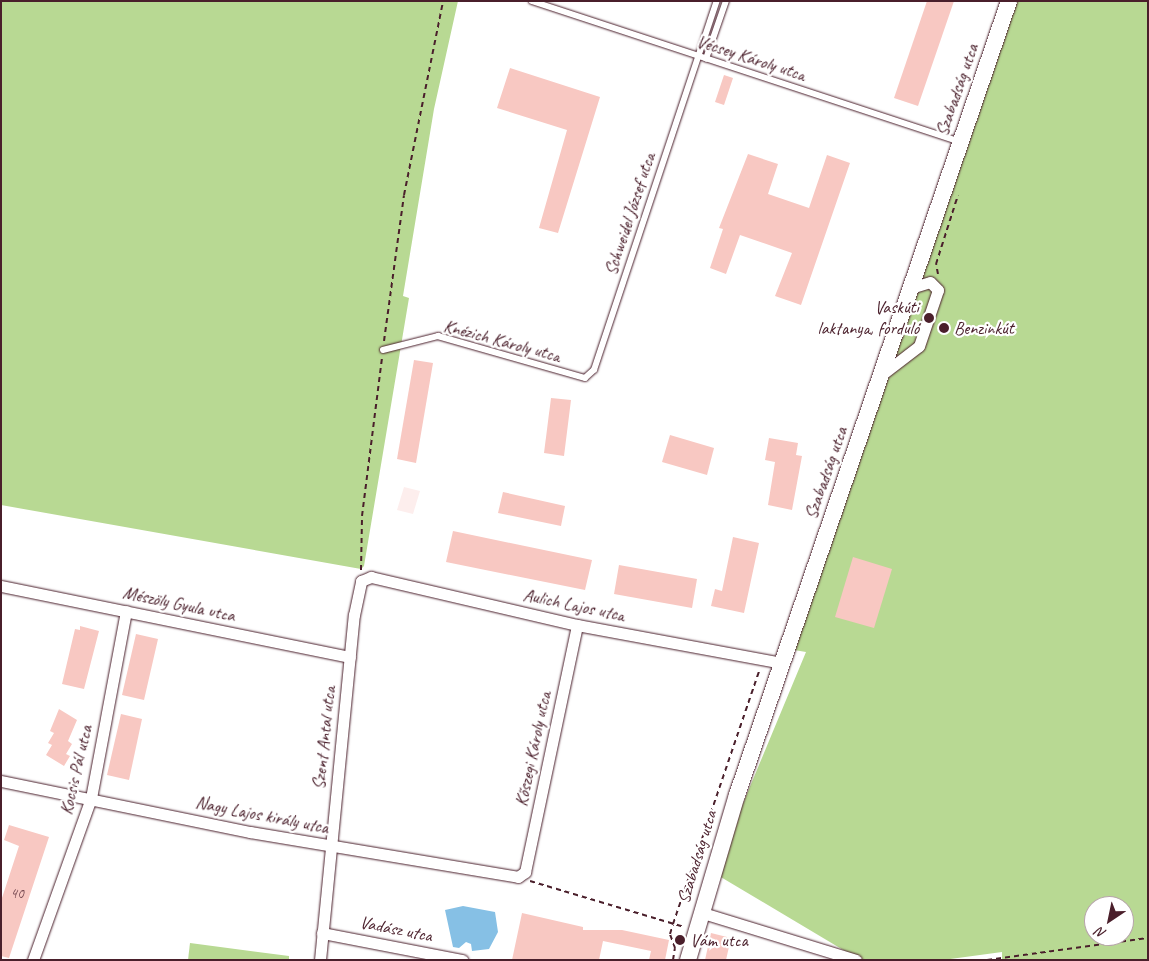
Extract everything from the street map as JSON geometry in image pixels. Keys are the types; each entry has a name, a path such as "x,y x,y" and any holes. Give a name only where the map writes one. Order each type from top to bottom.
{"main road":[{"name":"Szabadság utca","path":"688,960 700,912 782,663 1008,1"}],"street":[{"path":"880,376 919,346 938,290 930,282 910,288"},
{"name":"Aulich Lajos utca","path":"361,580 371,577 577,625 782,663"},
{"name":"Szent Antal utca","path":"320,960 350,657 361,580"},
{"name":"Mészöly Gyula utca","path":"1,586 350,657"},
{"name":"Kocsis Pál utca","path":"33,960 91,798 126,611"},
{"name":"Kőszegi Károly utca","path":"518,877 525,872 577,625"},
{"name":"Nagy Lajos király utca","path":"1,781 332,846 518,877"},
{"path":"700,912 856,960"},
{"name":"Vadász utca","path":"322,933 462,960"}],"lane":[{"name":"Vécsey Károly utca","path":"532,1 961,141"},
{"name":"Schweidel József utca","path":"585,378 594,370 717,1"},
{"path":"706,59 726,1"},
{"name":"Knézich Károly utca","path":"383,350 438,336 585,378"}],"path":[{"path":"361,580 362,516 404,195 443,1"},
{"path":"673,960 675,948 670,934 762,660"},
{"path":"518,877 696,930"},
{"path":"987,960 1148,938"}],"shaded area":[{"path":"404,487 420,491 413,514 397,510"}],"green space":[{"path":"1,1 458,1 434,109 403,296 409,298 364,566 361,569 1,505"},
{"path":"1012,1 1148,1 1148,960 1002,960 1002,952 943,960 860,960 714,873 806,652 794,650"},
{"path":"190,943 289,956 289,960 188,960"}],"water":[{"path":"463,906 495,912 498,932 489,949 472,951 471,944 466,942 459,948 453,947 445,910"}],"building":[{"path":"927,1 954,1 918,106 894,98"},
{"path":"510,68 600,97 558,233 539,228 567,130 497,108"},
{"path":"724,75 733,78 724,105 715,102"},
{"path":"748,154 778,164 768,194 809,208 827,155 850,163 801,305 775,296 792,253 740,235 726,274 710,268 723,229 719,228"},
{"path":"414,360 433,363 416,463 397,459"},
{"path":"551,398 571,400 564,456 544,453"},
{"path":"670,435 714,448 707,475 662,462"},
{"path":"769,438 798,443 796,455 802,456 792,510 768,505 775,462 765,460"},
{"path":"503,492 565,506 561,526 498,513"},
{"path":"453,531 592,560 585,590 446,562"},
{"path":"733,537 759,543 744,613 711,606 715,589 722,591"},
{"path":"853,557 892,569 874,628 835,617"},
{"path":"619,565 697,579 692,608 614,594"},
{"path":"80,626 99,631 84,689 62,684 75,629 80,630"},
{"path":"136,634 158,639 144,700 122,695"},
{"path":"59,709 77,720 68,741 72,744 66,754 70,756 64,766 46,755 52,745 48,743 54,733 50,731"},
{"path":"121,714 142,719 129,780 107,775"},
{"path":"9,825 49,837 9,958 1,956 1,901 19,846 4,840"},
{"path":"522,913 583,927 583,930 622,930 669,940 665,960 649,960 651,951 603,941 599,960 512,960"},
{"path":"711,933 731,938 726,960 705,960"}],"place":[{"name":"Vaskúti laktanya, forduló","path":"929,318"},
{"name":"Benzinkút","path":"944,328"},
{"name":"Vám utca","path":"680,940"}]}
